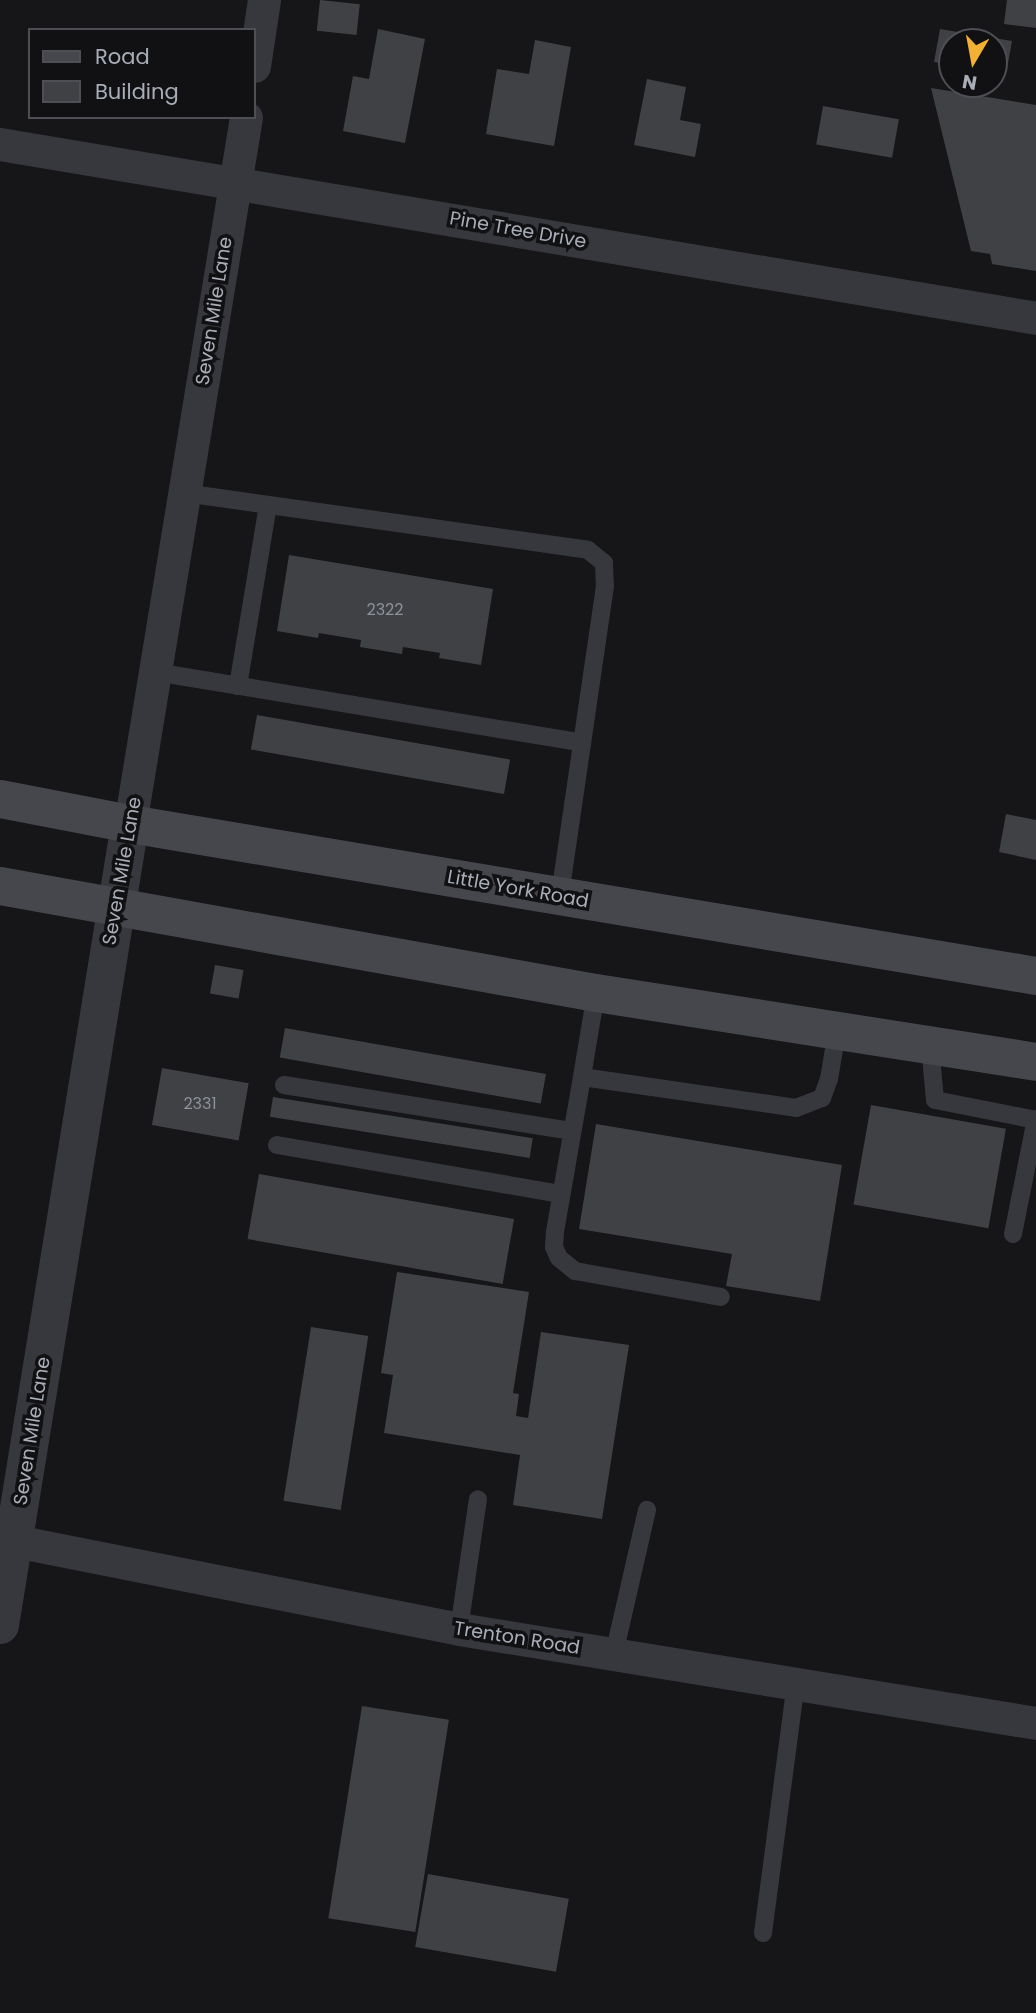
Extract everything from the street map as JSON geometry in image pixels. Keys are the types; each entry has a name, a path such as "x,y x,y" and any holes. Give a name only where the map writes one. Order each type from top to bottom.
{"main road":[{"name":"Little York Road","path":"0,799 130,824 1036,976"},
{"path":"0,886 596,993 1036,1062"}],"street":[{"path":"256,53 264,0"},
{"name":"Seven Mile Lane","path":"0,1625 7,1539 130,824 246,119"},
{"name":"Pine Tree Drive","path":"0,144 1036,318"},
{"name":"Trenton Road","path":"7,1539 459,1629 1036,1723"}],"lane":[{"path":"184,494 588,550 604,563 605,586 560,896"},
{"path":"237,686 268,505"},
{"path":"155,673 582,743"},
{"path":"596,993 554,1247 566,1267 721,1297"},
{"path":"582,1077 796,1108 822,1098 829,1080 837,1031"},
{"path":"930,1046 936,1100 1036,1119 1013,1234"},
{"path":"284,1085 572,1131"},
{"path":"277,1145 561,1194"},
{"path":"459,1629 478,1499"},
{"path":"614,1654 648,1510"},
{"path":"763,1933 796,1684"}],"building":[{"path":"320,0 360,4 357,35 317,31"},
{"path":"1007,0 1036,0 1036,28 1004,24"},
{"path":"378,29 425,39 405,143 343,131 353,76 369,79"},
{"path":"535,40 571,47 554,146 486,134 497,69 529,74"},
{"path":"938,40 938,63 934,62"},
{"path":"1008,40 1012,41 1008,63"},
{"path":"647,79 686,87 680,120 701,124 695,157 634,145"},
{"path":"931,88 938,89 938,98 993,98 1036,105 1036,271 992,264 990,254 971,251"},
{"path":"823,106 899,119 892,158 816,144"},
{"path":"289,555 493,589 481,665 439,658 440,653 403,647 402,654 360,647 361,640 319,633 318,638 277,631"},
{"path":"257,715 510,760 504,794 251,749"},
{"path":"1006,814 1036,820 1036,860 999,852"},
{"path":"215,965 244,970 239,999 210,994"},
{"path":"285,1028 546,1074 541,1104 280,1058"},
{"path":"162,1068 249,1083 239,1140 152,1125"},
{"path":"273,1097 533,1138 530,1158 270,1117"},
{"path":"871,1105 1006,1129 988,1228 853,1204"},
{"path":"596,1124 842,1165 820,1301 726,1286 732,1254 579,1229"},
{"path":"259,1174 514,1219 503,1284 248,1239"},
{"path":"397,1272 529,1292 513,1393 519,1394 516,1416 528,1418 541,1332 629,1345 602,1519 513,1505 520,1455 384,1433 393,1375 381,1373"},
{"path":"311,1327 368,1336 341,1510 283,1501"},
{"path":"362,1706 449,1720 415,1932 328,1918"},
{"path":"428,1874 569,1899 556,1972 415,1947"}]}
